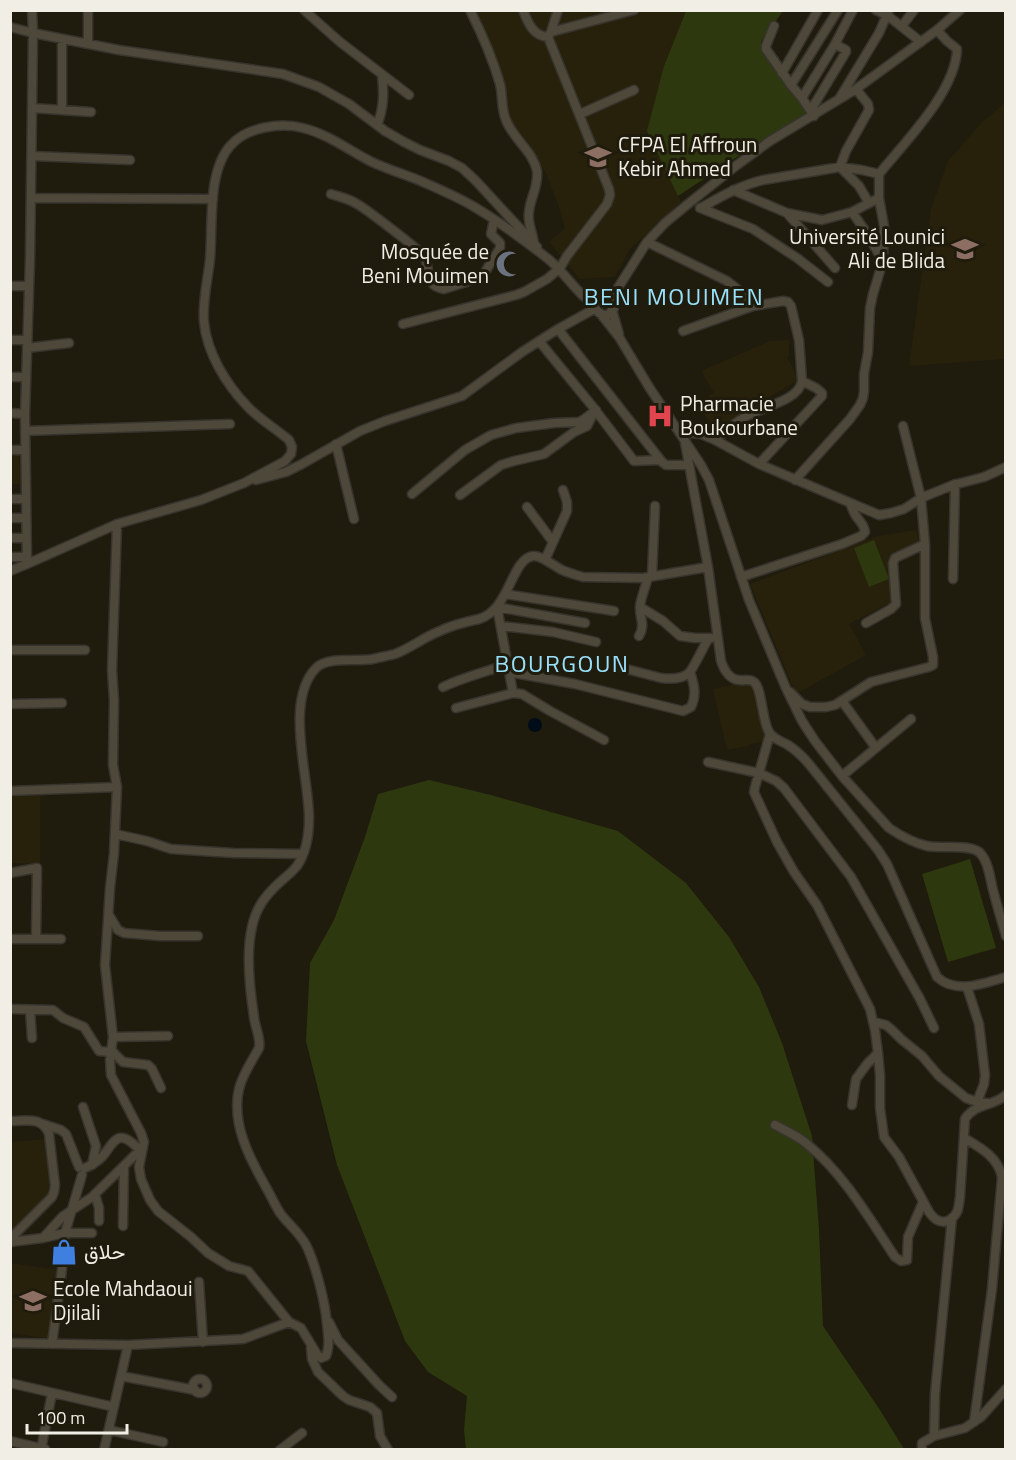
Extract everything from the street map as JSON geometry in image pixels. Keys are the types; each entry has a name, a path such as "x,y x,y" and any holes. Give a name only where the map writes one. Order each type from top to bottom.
{"street":[{"path":"27,560 25,414 32,156 32,10"},
{"path":"88,10 88,44"},
{"path":"304,10 340,42 409,95"},
{"path":"470,10 500,84 506,120 531,156 536,169 537,179 528,217 534,244"},
{"path":"523,10 529,24 541,37 634,10"},
{"path":"403,324 524,292 548,279 560,268 607,204 609,189 550,35 558,10"},
{"path":"782,73 818,10"},
{"path":"791,85 838,10"},
{"path":"802,98 853,10"},
{"path":"876,10 889,13 921,42"},
{"path":"902,26 914,10"},
{"path":"611,299 647,242 665,222 770,141 812,113 856,89 937,30 960,10"},
{"path":"837,101 889,13"},
{"path":"774,26 766,49 812,113"},
{"path":"10,27 119,50 283,74 319,87 349,104 404,142 462,168 548,258"},
{"path":"795,480 860,405 864,391 870,308 883,261 884,226 879,198 879,174 937,102 950,75 957,49 937,30"},
{"path":"62,39 62,110"},
{"path":"812,113 846,52 835,44"},
{"path":"377,124 384,94 382,75"},
{"path":"840,167 846,151 869,110 868,104 856,89"},
{"path":"580,114 634,90"},
{"path":"32,108 91,112"},
{"path":"10,571 27,560 117,524 201,500 244,483 285,461 291,454 289,440 247,407 232,389 220,370 206,333 204,312 216,174 222,157 232,143 247,133 266,127 303,128 374,163 423,182 476,208 494,220 548,258 582,293 607,314 612,310"},
{"path":"32,156 130,160"},
{"path":"701,208 724,194 753,182 840,167 879,174"},
{"path":"840,167 860,186 869,203"},
{"path":"733,190 787,213 822,220 852,212 879,198"},
{"path":"331,194 357,204 423,255 431,282 440,289 480,278 485,273 500,248 500,243 490,234 494,220"},
{"path":"31,198 213,199"},
{"path":"688,204 753,229 791,253 828,282"},
{"path":"852,212 883,261"},
{"path":"787,213 834,268"},
{"path":"647,242 727,281 753,306"},
{"path":"10,285 29,286"},
{"path":"244,483 286,472 360,430 462,396 539,341 598,306 605,297 611,299"},
{"path":"611,299 619,337"},
{"path":"683,331 753,306 783,301 792,306 799,340 801,387 784,400 746,416 715,440"},
{"path":"598,306 709,480 741,577 786,688 808,731 842,776 889,828 924,845 938,848 968,848 980,852 989,874 1005,936"},
{"path":"558,329 660,460 666,465 689,465"},
{"path":"10,340 27,344 69,343"},
{"path":"539,341 596,410 634,461 660,460"},
{"path":"10,377 26,377"},
{"path":"759,464 822,396 816,388 802,381"},
{"path":"412,494 465,450 490,435 516,428 579,422 596,410"},
{"path":"460,495 501,465 544,454 557,446 574,432 587,426 596,410"},
{"path":"10,413 25,414"},
{"path":"25,431 230,424"},
{"path":"786,688 802,704 810,707 826,707 835,705 871,682 929,668 933,664 925,618 925,544 921,498 903,426"},
{"path":"682,435 701,434 759,464 879,514 904,509 921,498 955,484 984,477 1005,467"},
{"path":"682,435 708,567 722,661 733,679 752,680 757,685 770,735 754,792 783,852 817,905 870,1009 878,1053 880,1108 884,1137 899,1157 933,1218 938,1222 952,1218"},
{"path":"336,444 354,519"},
{"path":"10,450 25,450"},
{"path":"953,579 955,484"},
{"path":"545,560 567,511 563,490"},
{"path":"10,499 26,499"},
{"path":"741,577 861,536 865,532 865,527 856,517 850,503"},
{"path":"639,636 642,630 640,608 650,577 655,506"},
{"path":"527,507 553,542"},
{"path":"10,518 26,519"},
{"path":"117,524 112,633 113,765 117,787 105,965 113,1037 111,1074 141,1133 139,1167 141,1179 150,1200 158,1211 208,1253 229,1266 248,1271 289,1322 301,1328 321,1358 326,1356 329,1350 326,1314"},
{"path":"10,538 26,538"},
{"path":"866,623 896,604 893,563 895,558 925,544"},
{"path":"10,557 27,560"},
{"path":"392,1397 338,1340 326,1314 310,1255 299,1234 280,1213 251,1160 244,1142 238,1112 238,1091 260,1042 254,1020 249,968 251,928 264,898 297,865 303,854 308,833 308,796 299,719 300,705 306,685 316,668 328,662 359,661 395,654 439,631 484,617 497,607 514,574 528,558 538,557 562,570 583,577 650,577 708,567"},
{"path":"505,594 614,611"},
{"path":"497,607 585,623"},
{"path":"497,607 513,693"},
{"path":"640,608 663,621 680,636 708,639 718,637"},
{"path":"501,626 596,642"},
{"path":"615,666 668,679 681,676 690,672 708,639"},
{"path":"10,650 85,650"},
{"path":"443,687 464,677 509,668 683,711 691,707 694,698 694,686 690,672"},
{"path":"456,708 513,693 522,694 604,740"},
{"path":"842,701 876,748"},
{"path":"10,704 62,703"},
{"path":"842,776 911,719"},
{"path":"770,735 797,752 809,764 878,850 887,864 937,977 946,983 966,987 1005,976"},
{"path":"708,762 759,773 776,781 784,788 851,878 934,1028"},
{"path":"10,791 117,787"},
{"path":"115,834 171,849 303,854"},
{"path":"10,873 37,868 36,939"},
{"path":"108,912 118,930 124,933 198,936"},
{"path":"10,939 61,939"},
{"path":"966,987 979,1024 985,1075 977,1102"},
{"path":"10,1009 53,1010 63,1018 84,1027 99,1051 111,1051 123,1062 148,1065 161,1088"},
{"path":"30,1010 32,1038"},
{"path":"874,1022 886,1025 922,1056 939,1076 966,1098 977,1102 1002,1098"},
{"path":"113,1037 168,1036"},
{"path":"852,1105 856,1079 878,1053"},
{"path":"934,1436 935,1394 952,1218 958,1209 960,1197 964,1123 974,1108 1002,1098"},
{"path":"52,1344 65,1233 85,1169 96,1146 83,1107"},
{"path":"10,1121 38,1121 61,1130 66,1134 85,1169"},
{"path":"10,1241 52,1197 56,1185 49,1134 43,1124"},
{"path":"775,1125 806,1142 828,1163 895,1257 901,1261 907,1260 908,1237 923,1202"},
{"path":"85,1169 101,1158 117,1139 122,1137 142,1146"},
{"path":"964,1138 991,1156 997,1163 1002,1177 992,1289 974,1422"},
{"path":"43,1238 63,1216 95,1194 142,1146"},
{"path":"123,1226 124,1166"},
{"path":"95,1194 99,1208 99,1221"},
{"path":"10,1241 65,1233 92,1233"},
{"path":"199,1282 203,1342"},
{"path":"10,1343 128,1345 243,1339 289,1322"},
{"path":"104,1449 128,1345"},
{"path":"311,1345 312,1359 318,1372 343,1396 370,1407 377,1413 380,1436 388,1449"},
{"path":"121,1376 195,1390"},
{"path":"10,1383 114,1407"},
{"path":"922,1449 922,1443 934,1436 965,1428 981,1417 1005,1389"},
{"path":"10,1441 42,1449 52,1393"},
{"path":"109,1430 163,1442"},
{"path":"280,1449 302,1433"}],"shaded area":[{"name":"CFPA El Affroun Kebir Ahmed","path":"476,11 686,11 664,66 678,196 681,202 630,249 615,277 580,279 549,242 565,228 560,210 546,173 527,141 521,140 504,108 508,96"},
{"name":"Université Lounici Ali de Blida","path":"1005,103 1005,359 909,366 931,209 948,161 981,123"},
{"path":"789,340 789,356 787,357 799,380 715,430 697,403 714,393 701,371 770,341"},
{"path":"11,453 19,453 20,484 11,484"},
{"path":"916,530 920,541 890,558 893,601 849,624 866,655 796,694 750,584 878,536"},
{"path":"746,682 753,685 767,738 765,741 749,744 749,746 727,750 713,689"},
{"path":"40,795 40,863 11,863 11,797"},
{"path":"45,1139 51,1190 11,1235 11,1142"},
{"name":"Ecole Mahdaoui Djilali","path":"11,1263 59,1270 50,1339 11,1333"}],"green space":[{"path":"686,11 783,11 761,42 807,113 678,196 647,131 664,66"},
{"path":"874,540 889,579 869,587 854,548"},
{"path":"429,780 618,831 686,883 729,937 759,987 782,1043 812,1136 823,1326 904,1449 466,1449 464,1430 467,1396 428,1372 405,1341 337,1165 306,1041 310,963 334,920 365,837 378,794"},
{"path":"970,859 996,948 948,962 922,874"}],"water":[{"path":"532,718 538,718 542,725 538,732 532,732 528,728 528,722"}],"place":[{"name":"CFPA El Affroun Kebir Ahmed","path":"598,157"},
{"name":"Université Lounici Ali de Blida","path":"965,249"},
{"name":"Mosquée de Beni Mouimen","path":"509,264"},
{"name":"Pharmacie Boukourbane","path":"660,416"},
{"name":"حلاق","path":"64,1252"},
{"name":"Ecole Mahdaoui Djilali","path":"33,1301"}],"district":[{"name":"BENI MOUIMEN","path":"674,297"},
{"name":"BOURGOUN","path":"562,664"}]}
